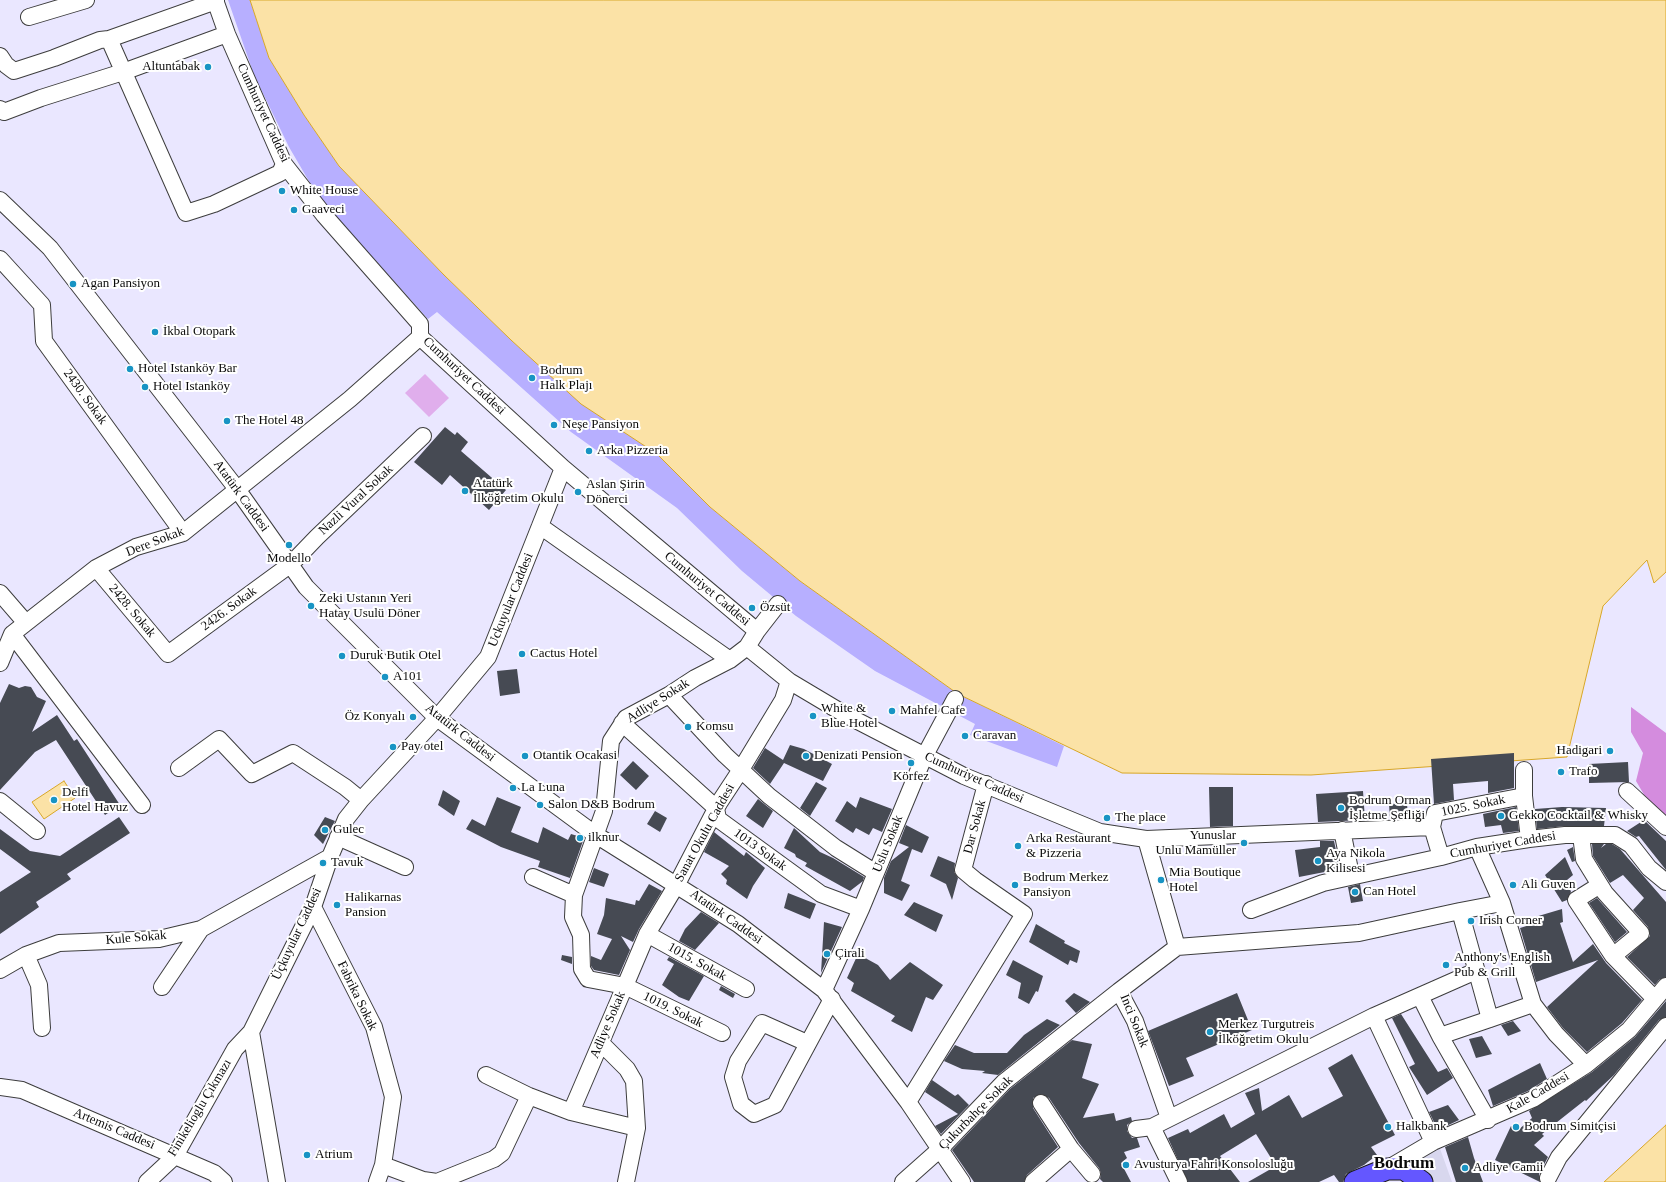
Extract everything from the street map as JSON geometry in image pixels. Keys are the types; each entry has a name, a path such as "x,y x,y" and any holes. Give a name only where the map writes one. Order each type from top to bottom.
{"main road":[{"path":"1355,1182 1387,1169 1404,1169 1421,1182"}],"street":[{"path":"29,16 86,0"},
{"path":"0,56 6,65 14,71 54,58 100,40 109,39 216,0"},
{"name":"Cumhuriyet Caddesi","path":"216,0 227,34 284,164 324,215 420,324 420,337 563,468 757,631 747,647 789,682 924,757 964,776 1100,832 1146,839 1432,827 1441,857 1477,847 1529,839 1565,835 1615,835 1631,845 1649,868 1666,882"},
{"path":"0,109 4,112 41,98 123,72 227,34"},
{"path":"109,39 186,213 214,204 280,173 284,164"},
{"name":"Atatürk Caddesi","path":"0,200 50,248 237,489 306,587 437,718 596,835 677,884 738,924 828,994 908,1102 962,1182"},
{"name":"2430. Sokak","path":"0,259 42,305 44,341 183,533"},
{"name":"Dere Sokak","path":"0,663 12,634 96,568 136,547 183,533 350,399 420,337"},
{"name":"Nazli Vural Sokak","path":"291,564 317,537 423,436"},
{"name":"Uckuyular Caddesi","path":"437,718 488,657 563,468"},
{"path":"540,526 730,660"},
{"name":"2426. Sokak","path":"168,654 291,564"},
{"name":"2428. Sokak","path":"96,568 168,654"},
{"path":"0,593 26,623"},
{"path":"757,631 778,604"},
{"path":"12,634 142,805"},
{"name":"Adliye Sokak","path":"571,1112 624,986 588,979 582,969 581,935 573,917 574,895 604,812 611,741 626,718 669,695 695,678 730,660 747,647"},
{"name":"Sanat Okulu Caddesi","path":"624,986 648,934 677,884 716,808 782,700 789,682"},
{"path":"669,695 740,771 769,796 836,848 876,873"},
{"name":"Uslu Sokak","path":"807,1044 762,1023 738,1061 733,1077 741,1104 754,1114 776,1105 807,1044 924,757 954,699"},
{"name":"Üçkuyular Caddesi","path":"251,1032 313,907 330,857 346,819 361,800 437,718"},
{"name":"1013 Sokak","path":"622,723 716,808 718,819 821,894 861,909"},
{"path":"179,768 220,739 252,774 293,752 345,787 361,800"},
{"path":"1524,770 1524,796 1529,839"},
{"name":"Dar Sokak","path":"908,1102 1024,914 963,870 986,784"},
{"path":"1627,791 1666,827"},
{"name":"1025. Sokak","path":"1432,827 1436,812 1524,796"},
{"path":"0,801 37,831"},
{"path":"1342,830 1351,875"},
{"path":"1581,835 1584,859 1605,893 1641,933 1613,956"},
{"path":"338,837 405,867"},
{"path":"1146,839 1177,947 1359,933 1502,903"},
{"path":"1477,847 1502,903 1533,1004 1556,1034 1586,1065"},
{"name":"Kule Sokak","path":"0,970 26,955 59,943 159,939 201,929 330,857"},
{"path":"1251,910 1323,883 1351,875 1441,857"},
{"path":"533,878 574,895"},
{"path":"1600,885 1576,900 1613,956 1655,999"},
{"name":"Fabrika Sokak","path":"313,907 374,1027 393,1097 383,1165 377,1182"},
{"path":"1460,911 1490,1019"},
{"path":"162,987 201,929"},
{"name":"1015. Sokak","path":"648,934 746,988"},
{"name":"Inci Sokak","path":"1169,1118 1135,1020 1119,992 1177,947"},
{"path":"26,955 39,985 42,1028"},
{"path":"1136,1128 1152,1127 1374,1016 1476,971"},
{"name":"1019. Sokak","path":"624,986 722,1033"},
{"name":"Kale Caddesi","path":"1387,1169 1433,1142 1488,1120 1533,1099 1586,1065 1628,1030 1666,986"},
{"name":"Çukurbahçe Sokak","path":"903,1182 939,1150 1004,1082 1119,992"},
{"path":"1420,996 1440,1036 1488,1120"},
{"path":"1440,1036 1533,1004"},
{"path":"1374,1016 1433,1142"},
{"path":"1548,1178 1560,1157 1666,1026"},
{"path":"251,1032 277,1182"},
{"name":"Finikelioglu Çıkmazı","path":"147,1182 175,1156 235,1049 251,1032"},
{"path":"601,1043 627,1069 634,1081 637,1128 626,1182"},
{"path":"486,1075 529,1096 571,1112 637,1128"},
{"name":"Artemis Caddesi","path":"0,1086 22,1090 214,1173 224,1182"},
{"path":"383,1165 424,1180 437,1182 494,1160 502,1153 529,1096"},
{"path":"1042,1103 1071,1149 1092,1174"},
{"path":"1152,1127 1180,1182"},
{"path":"1033,1182 1071,1149"}],"shaded area":[{"path":"250,0 1666,0 1666,572 1654,583 1647,560 1603,606 1567,757 1311,775 1122,773 958,694 800,581 710,507 657,454 581,404 511,340 444,275 339,166 304,115 269,58"},
{"path":"425,374 449,398 429,417 405,393"},
{"path":"1631,707 1666,733 1666,816 1646,798 1636,781 1643,753 1631,732"},
{"name":"Delfi Hotel Havuz","path":"64,781 75,798 44,819 32,802"},
{"path":"1666,1125 1666,1182 1604,1182"},
{"path":"1438,1143 1452,1182 1429,1182 1406,1167"}],"sand":[{"name":"Bodrum Halk Plajı","path":"228,0 250,0 269,58 304,115 339,166 444,275 511,340 581,403 657,454 710,507 800,581 958,694 1064,746 1057,767 970,735 975,724 875,671 796,616 742,571 677,508 571,432 437,312 428,319 317,195 289,147 254,75"}],"building":[{"path":"445,427 455,435 457,432 468,442 461,451 506,490 489,510 450,475 442,485 414,462"},
{"path":"517,669 520,693 500,696 497,671"},
{"path":"9,684 19,688 25,686 31,687 37,697 46,701 32,732 57,715 74,741 77,739 120,805 105,815 56,740 35,752 0,790 0,703"},
{"path":"790,745 804,749 832,764 823,781 784,763 770,784 753,768 765,748 783,760"},
{"path":"1514,753 1514,788 1488,793 1488,781 1453,784 1454,800 1434,804 1431,759"},
{"path":"633,761 649,776 636,790 620,775"},
{"path":"1628,762 1629,782 1589,783 1589,764"},
{"path":"816,782 827,788 810,816 800,808"},
{"path":"1209,787 1233,787 1233,826 1210,827"},
{"path":"443,790 460,801 454,816 438,805"},
{"name":"Bodrum Orman İşletme Şefliği","path":"1363,791 1365,820 1318,822 1316,794"},
{"path":"497,797 521,807 511,832 538,843 543,827 568,840 571,834 584,838 570,878 538,867 540,861 501,847 466,829 472,819 485,826"},
{"path":"860,797 892,809 882,832 873,828 869,835 856,828 853,833 835,821 847,801 856,808"},
{"path":"758,799 773,811 763,828 746,816"},
{"path":"1407,803 1408,818 1390,819 1389,804"},
{"path":"1516,807 1519,831 1503,833 1501,825 1485,827 1483,814"},
{"path":"1562,807 1606,808 1604,826 1565,826 1537,829 1535,809"},
{"path":"655,811 667,818 660,832 647,824"},
{"path":"119,817 130,833 67,874 71,879 36,902 39,907 0,934 0,892 31,872 0,849 0,829 30,851 60,856"},
{"name":"Gulec","path":"325,817 335,821 323,844 314,835"},
{"path":"1644,820 1666,841 1666,870 1639,836 1636,837 1627,831"},
{"path":"906,825 929,837 922,853 912,849 901,881 910,885 902,901 884,893 884,878 891,861 909,847 899,843"},
{"path":"794,828 820,852 833,858 864,877 863,881 850,891 805,866 807,863 784,848"},
{"path":"714,832 744,856 746,852 765,868 753,886 747,899 726,884 727,880 721,874 729,866 704,852"},
{"name":"Aya Nikola Kilisesi","path":"1320,841 1334,841 1340,869 1299,877 1295,850 1320,847"},
{"path":"1592,844 1604,844 1601,848 1606,844 1612,844 1620,849 1666,902 1666,977 1659,980 1655,985 1627,957 1650,936 1648,927 1633,910 1644,898 1623,875 1610,883 1593,856"},
{"path":"1573,847 1575,861 1572,862 1567,850"},
{"path":"938,856 955,863 954,872 958,878 952,900 946,884 930,876"},
{"path":"1565,857 1573,875 1567,880 1571,892 1567,900 1562,902 1545,875"},
{"path":"594,868 609,874 604,887 589,882"},
{"path":"649,884 662,891 639,929 633,942 621,936 630,950 619,975 594,970 591,966 591,956 601,960 612,939 597,934 604,915 606,898 635,905 636,900 639,901"},
{"name":"Can Hotel","path":"1360,884 1363,901 1351,903 1348,887"},
{"path":"788,893 816,904 810,919 784,908"},
{"path":"1597,898 1627,932 1615,942 1589,903"},
{"path":"914,902 943,915 936,932 904,915"},
{"path":"1562,909 1563,922 1560,923 1573,962 1593,944 1606,963 1642,1000 1622,1023 1587,1052 1563,1028 1547,1007 1598,960 1536,982 1520,928 1536,923 1535,917"},
{"path":"701,912 719,923 695,950 679,941 685,929"},
{"path":"824,922 842,927 821,973"},
{"path":"1036,924 1065,941 1064,943 1080,951 1077,963 1070,960 1068,965 1029,942"},
{"path":"858,954 878,965 890,980 910,962 943,985 933,1000 926,997 912,1032 891,1021 895,1016 851,991 854,983 847,978"},
{"path":"562,955 572,957 572,964 561,960"},
{"path":"669,957 704,976 689,1001 679,997 662,985 674,964 667,960"},
{"path":"1013,960 1043,976 1038,992 1036,991 1029,1004 1018,998 1021,983 1006,975"},
{"path":"721,986 735,994 733,998 719,990"},
{"path":"1074,993 1090,1002 1076,1013 1065,1001"},
{"path":"1237,993 1252,1030 1186,1058 1194,1076 1169,1086 1148,1031"},
{"path":"1666,1001 1666,1017 1659,1020 1614,1075 1586,1101 1585,1100 1542,1134 1544,1136 1534,1145 1548,1157 1539,1174 1540,1182 1495,1160 1511,1126 1517,1131 1532,1118 1529,1111 1592,1072 1635,1037"},
{"path":"1401,1014 1438,1072 1447,1068 1453,1078 1427,1095 1409,1067 1415,1064 1392,1018"},
{"path":"1047,1019 1060,1025 998,1075 982,1073 985,1071 962,1069 944,1061 955,1045 974,1053 1007,1053 1024,1035"},
{"path":"1513,1021 1521,1031 1508,1036 1501,1025"},
{"path":"1482,1036 1492,1054 1476,1058 1469,1039"},
{"path":"1072,1040 1092,1044 1082,1078 1099,1084 1083,1118 1114,1113 1116,1121 1131,1117 1132,1121 1127,1125 1127,1131 1132,1138 1137,1138 1140,1147 1124,1152 1127,1158 1121,1163 1131,1182 1103,1182 1100,1179 1101,1173 1099,1168 1079,1143 1049,1098 1041,1094 1033,1098 1033,1108 1058,1147 1027,1175 1024,1182 974,1182 952,1150 1010,1089"},
{"path":"1352,1054 1395,1135 1371,1147 1377,1155 1364,1165 1346,1174 1343,1182 1339,1182 1334,1175 1319,1182 1248,1182 1276,1166 1256,1134 1220,1156 1240,1182 1188,1182 1168,1138 1188,1129 1190,1133 1224,1114 1231,1128 1255,1114 1245,1093 1259,1088 1262,1111 1289,1095 1302,1118 1343,1096 1328,1068"},
{"path":"1540,1063 1547,1079 1528,1091 1493,1106 1488,1090"},
{"path":"932,1080 955,1096 958,1094 969,1105 941,1134 935,1126 958,1114 925,1092"},
{"path":"1448,1105 1459,1120 1438,1130 1429,1112"},
{"name":"Adliye Camii","path":"1468,1137 1483,1182 1456,1182 1445,1147"}],"place":[{"name":"Altuntabak","path":"208,67"},
{"name":"White House","path":"282,191"},
{"name":"Gaaveci","path":"294,210"},
{"name":"Agan Pansiyon","path":"73,284"},
{"name":"İkbal Otopark","path":"155,332"},
{"name":"Hotel Istanköy Bar","path":"130,369"},
{"name":"Bodrum Halk Plajı","path":"532,378"},
{"name":"Hotel Istanköy","path":"145,387"},
{"name":"The Hotel 48","path":"227,421"},
{"name":"Neşe Pansiyon","path":"554,425"},
{"name":"Arka Pizzeria","path":"589,451"},
{"name":"Atatürk İlköğretim Okulu","path":"465,491"},
{"name":"Aslan Şirin Dönerci","path":"578,492"},
{"name":"Modello","path":"289,545"},
{"name":"Zeki Ustanın Yeri Hatay Usulü Döner","path":"311,606"},
{"name":"Özsüt","path":"752,608"},
{"name":"Cactus Hotel","path":"522,654"},
{"name":"Duruk Butik Otel","path":"342,656"},
{"name":"A101","path":"385,677"},
{"name":"Mahfel Cafe","path":"892,711"},
{"name":"White & Blue Hotel","path":"813,716"},
{"name":"Öz Konyalı","path":"413,717"},
{"name":"Komsu","path":"688,727"},
{"name":"Caravan","path":"965,736"},
{"name":"Pay otel","path":"393,747"},
{"name":"Hadigari","path":"1610,751"},
{"name":"Otantik Ocakasi","path":"525,756"},
{"name":"Denizati Pension","path":"806,756"},
{"name":"Körfez","path":"911,763"},
{"name":"Trafo","path":"1561,772"},
{"name":"La Luna","path":"513,788"},
{"name":"Delfi Hotel Havuz","path":"54,800"},
{"name":"Salon D&B Bodrum","path":"540,805"},
{"name":"Bodrum Orman İşletme Şefliği","path":"1341,808"},
{"name":"Gekko Cocktail & Whisky","path":"1501,816"},
{"name":"The place","path":"1107,818"},
{"name":"Gulec","path":"325,830"},
{"name":"ilknur","path":"580,838"},
{"name":"Yunuslar Unlu Mamüller","path":"1244,843"},
{"name":"Arka Restaurant & Pizzeria","path":"1018,846"},
{"name":"Aya Nikola Kilisesi","path":"1318,861"},
{"name":"Tavuk","path":"323,863"},
{"name":"Mia Boutique Hotel","path":"1161,880"},
{"name":"Bodrum Merkez Pansiyon","path":"1015,885"},
{"name":"Ali Guven","path":"1513,885"},
{"name":"Can Hotel","path":"1355,892"},
{"name":"Halikarnas Pansion","path":"337,905"},
{"name":"Irish Corner","path":"1471,921"},
{"name":"Çirali","path":"827,954"},
{"name":"Anthony's English Pub & Grill","path":"1446,965"},
{"name":"Merkez Turgutreis İlköğretim Okulu","path":"1210,1032"},
{"name":"Halkbank","path":"1388,1127"},
{"name":"Bodrum Simitçisi","path":"1516,1127"},
{"name":"Atrium","path":"307,1155"},
{"name":"Avusturya Fahri Konsolosluğu","path":"1126,1165"},
{"name":"Adliye Camii","path":"1465,1168"}],"district":[{"name":"Bodrum","path":"1404,1164"}]}
